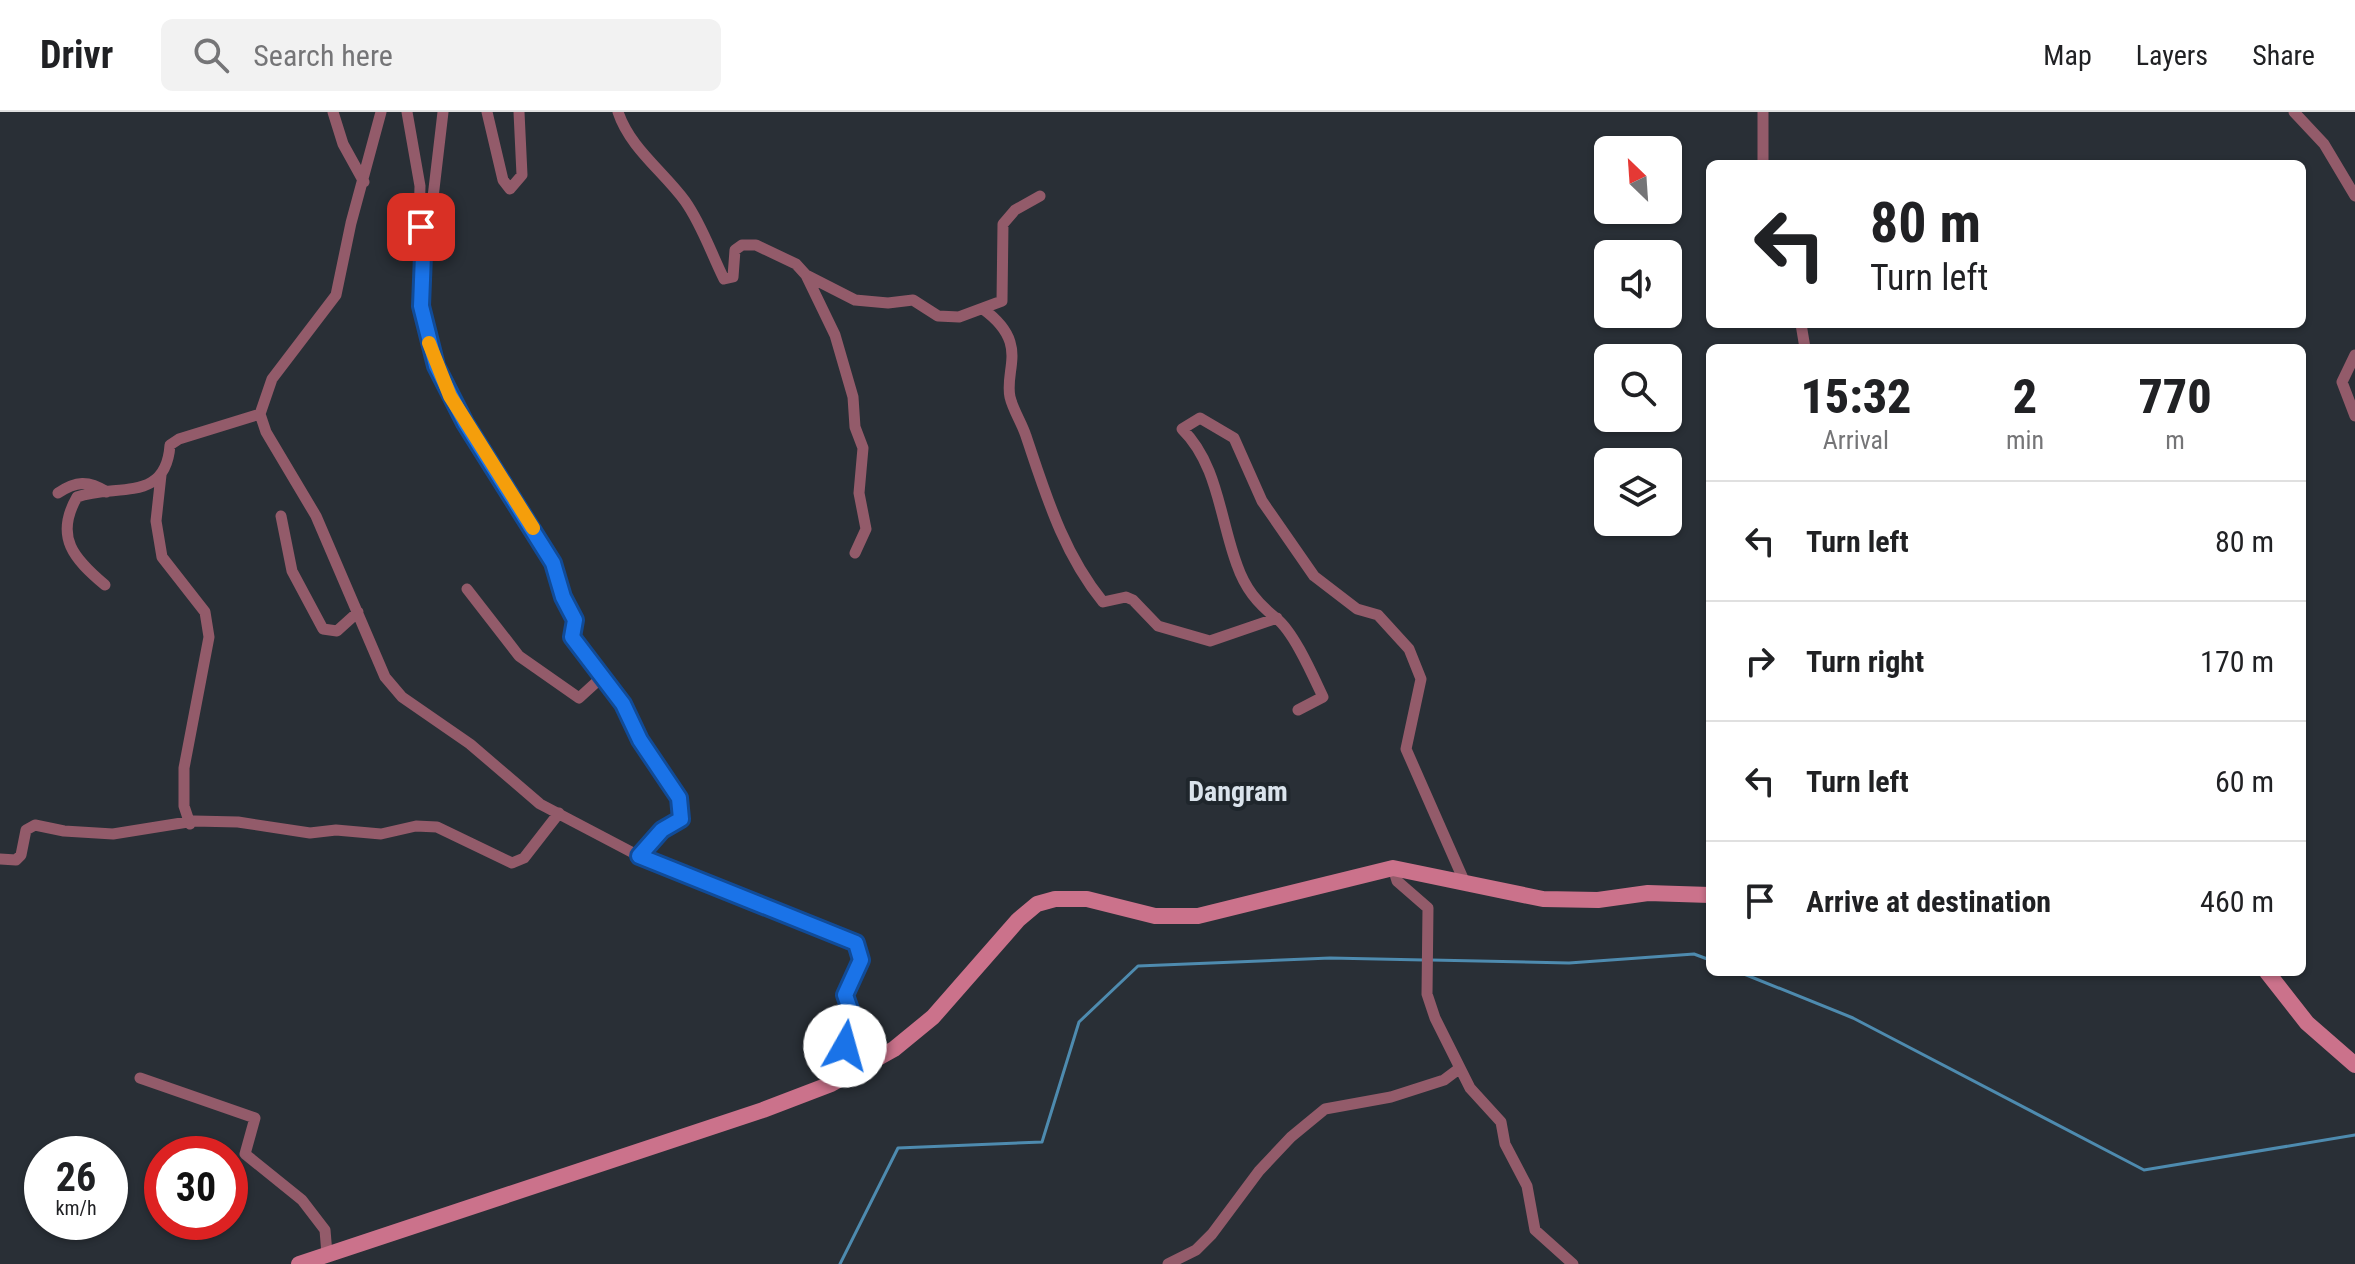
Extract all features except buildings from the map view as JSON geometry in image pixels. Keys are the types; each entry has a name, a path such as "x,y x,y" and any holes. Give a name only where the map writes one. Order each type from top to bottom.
{"main road":[{"path":"299,1264 763,1110 855,1071 894,1049 933,1017 1000,938 1037,904 1069,896 1155,916 1198,916 1393,868 1566,900 1598,900 1648,893 1706,895"},
{"path":"2270,976 2307,1023 2355,1063"}],"street":[{"path":"333,112 343,144 364,182"},
{"path":"381,112 351,223 336,295 272,379 260,414 266,432 316,516 385,677 402,697 470,744 540,804 639,856 856,943 861,960 845,995 852,1015 845,1046 855,1071"},
{"path":"407,112 420,186 419,225 424,229"},
{"path":"443,112 430,223 424,229 421,306 436,366 465,423 553,563 563,597 575,620 572,637 623,704 640,740 679,798 681,819 662,830 639,856"},
{"path":"487,112 503,180 510,189 522,175 519,112"},
{"path":"618,112 632,140 685,202 704,233 724,279 733,277 735,250 742,245 756,245 789,258 806,275 855,300 913,300 930,312 948,317 983,309 1002,301 1003,297 1000,281 1003,224 1015,210 1040,196"},
{"path":"1763,112 1763,160"},
{"path":"2294,112 2324,144 2355,196"},
{"path":"806,275 835,335 853,397 855,427 863,448 859,493 866,529 855,553"},
{"path":"983,309 996,320 1011,345 1013,371 1010,396 1051,514 1081,574 1103,602 1126,597 1133,600 1158,626 1210,641 1277,618"},
{"path":"2355,355 2342,382 2355,416"},
{"path":"105,585 71,548 66,532 77,497 134,490 161,475 168,465 170,445 179,439 260,414"},
{"path":"1298,710 1323,697 1299,650 1277,618 1257,603 1237,565 1208,470 1182,429 1194,418 1200,418 1209,427 1234,438 1262,501 1314,576 1357,609 1378,615 1409,649 1421,679 1407,732 1406,749 1465,883"},
{"path":"161,475 156,521 162,557 205,612 209,637 184,768 182,789 190,824"},
{"path":"58,493 70,485 89,482 107,492"},
{"path":"281,516 292,571 323,629 337,631 358,612"},
{"path":"467,589 519,656 567,691 582,697 602,677"},
{"path":"0,859 16,860 21,855 26,830 35,825 113,834 190,824 238,822 310,833 336,830 381,834 416,826 437,827 512,863 524,858 559,813"},
{"path":"1393,868 1397,881 1428,908 1428,988 1435,1018 1470,1088 1501,1122 1505,1144 1527,1186 1535,1230 1573,1264"},
{"path":"1168,1264 1196,1250 1212,1234 1259,1171 1291,1137 1325,1109 1391,1097 1444,1080 1460,1068"},
{"path":"140,1078 255,1118 245,1154 302,1200 325,1230 327,1254"}],"waterway":[{"path":"1431,960 1569,963 1694,954 1706,958"},
{"path":"840,1264 898,1148 1042,1142 1079,1022 1138,966 1330,958 1424,960"},
{"path":"1749,976 1853,1018 2144,1170 2355,1135"}],"slow traffic":[{"path":"429,343 436,366 465,423 533,528"}],"district":[{"name":"Dangram","path":"1238,791"}],"route":[{"path":"421,227 424,229 421,306 430,347 444,384 553,563 563,597 575,620 572,637 623,704 640,740 679,798 681,819 662,830 639,856 856,943 861,960 845,995 852,1015 845,1046"}]}
